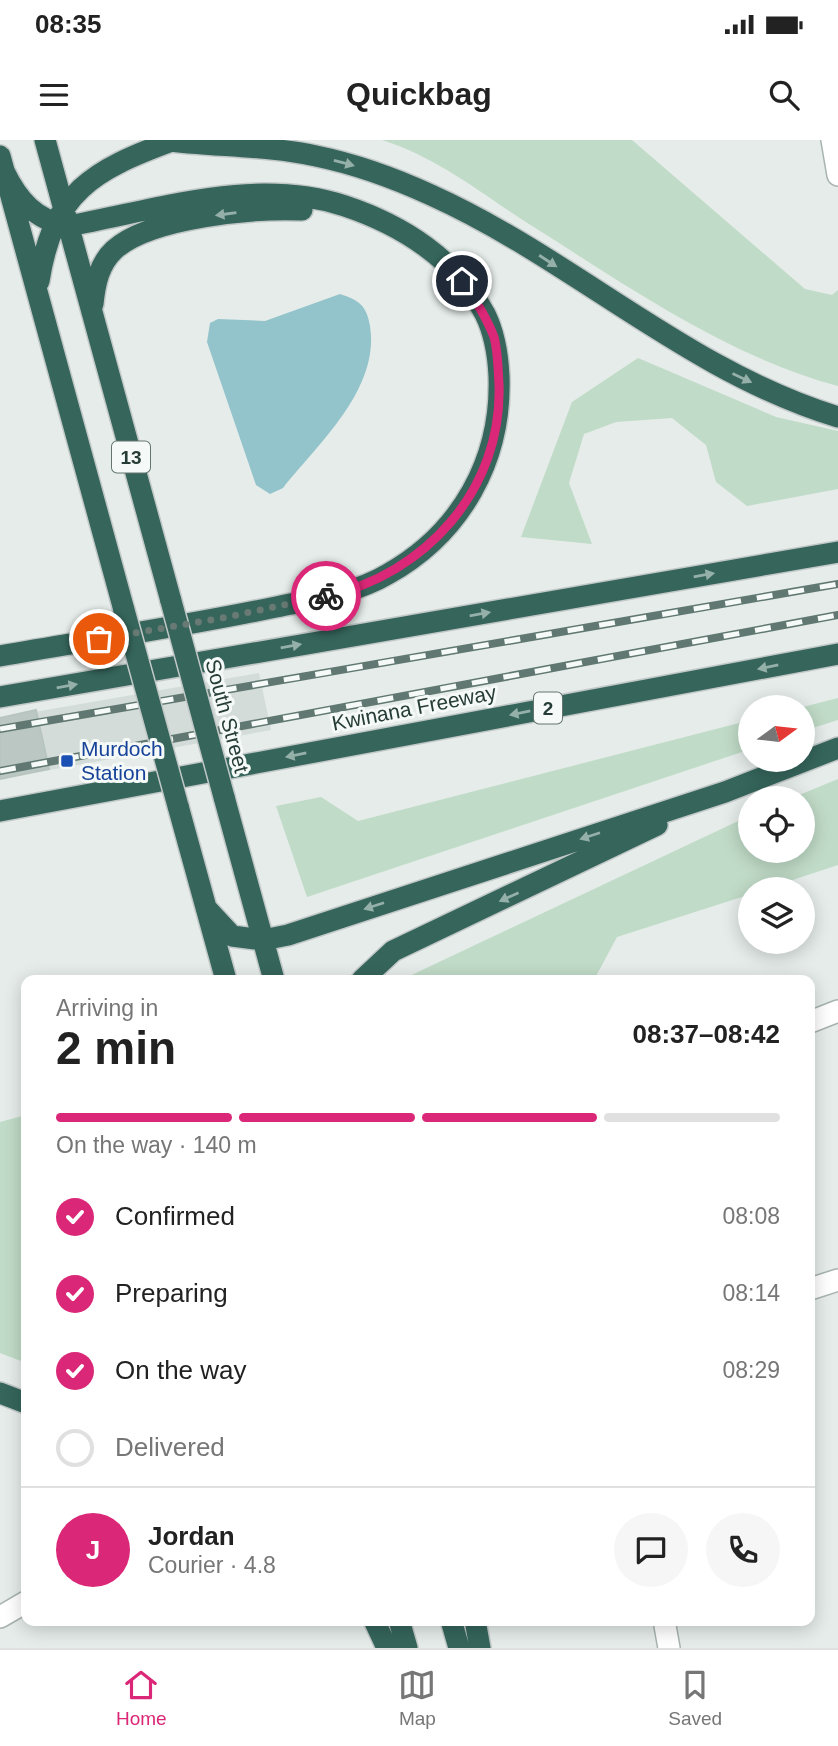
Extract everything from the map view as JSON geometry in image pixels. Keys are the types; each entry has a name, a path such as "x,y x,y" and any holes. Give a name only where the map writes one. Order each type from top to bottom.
{"highway":[{"name":"South Street","path":"45,140 62,219 92,313 273,975"},
{"path":"38,290 45,245 62,219 106,168 168,141 315,155 412,187 518,241 700,357 783,398 838,417"},
{"path":"0,656 222,618 359,589 416,556 457,517 484,469 498,419 499,392 495,340 484,314 443,260 394,225 315,198 224,196 62,219 33,213 15,194 2,164"},
{"name":"13","path":"2,164 225,975"},
{"path":"92,313 100,270 115,250 172,223 235,213 299,209 368,214"},
{"path":"0,697 838,552"},
{"name":"Kwinana Freeway","path":"0,811 838,654"},
{"path":"206,908 232,936 263,940 288,935 725,792 838,748"},
{"path":"367,975 393,951 416,939 545,881 725,792"},
{"path":"0,1392 21,1401"},
{"path":"376,1626 387,1648"},
{"path":"401,1626 407,1648"},
{"path":"453,1626 459,1648"},
{"path":"476,1626 480,1648"}],"street":[{"path":"832,140 838,175"},
{"path":"815,1020 838,1011"},
{"path":"815,1287 838,1280"},
{"path":"0,1617 21,1605"},
{"path":"665,1626 669,1648"}],"shaded area":[{"path":"259,673 271,730 0,779 0,718"}],"green space":[{"path":"382,140 632,140 805,289 832,295 838,290 838,386 756,357 678,317 440,166"},
{"path":"638,358 776,417 838,431 838,489 747,506 716,482 706,445 672,418 616,422 584,434 569,483 592,544 521,537 572,402"},
{"path":"838,698 838,720 816,727 816,704"},
{"path":"738,723 738,753 307,897 276,806 321,797 358,821"},
{"path":"838,779 838,865 802,877 738,877 738,898 617,937 597,975 412,975 738,821 738,863 815,863 815,788"},
{"path":"21,1116 21,1361 0,1353 0,1122"}],"water":[{"path":"340,294 361,305 369,319 371,349 366,372 344,414 329,434 283,488 270,494 256,485 207,342 210,323 218,319 265,321"}],"building":[{"path":"36,710 49,769 0,779 0,718"}],"railway":[{"path":"0,729 838,584"},
{"path":"0,771 838,615"}],"way so far":[{"path":"99,639 222,618 326,596"}],"place":[{"name":"Murdoch Station","path":"67,761"}],"route":[{"path":"326,596 359,589 416,556 438,538 457,517 484,469 498,419 495,340 484,314 462,281"}]}
